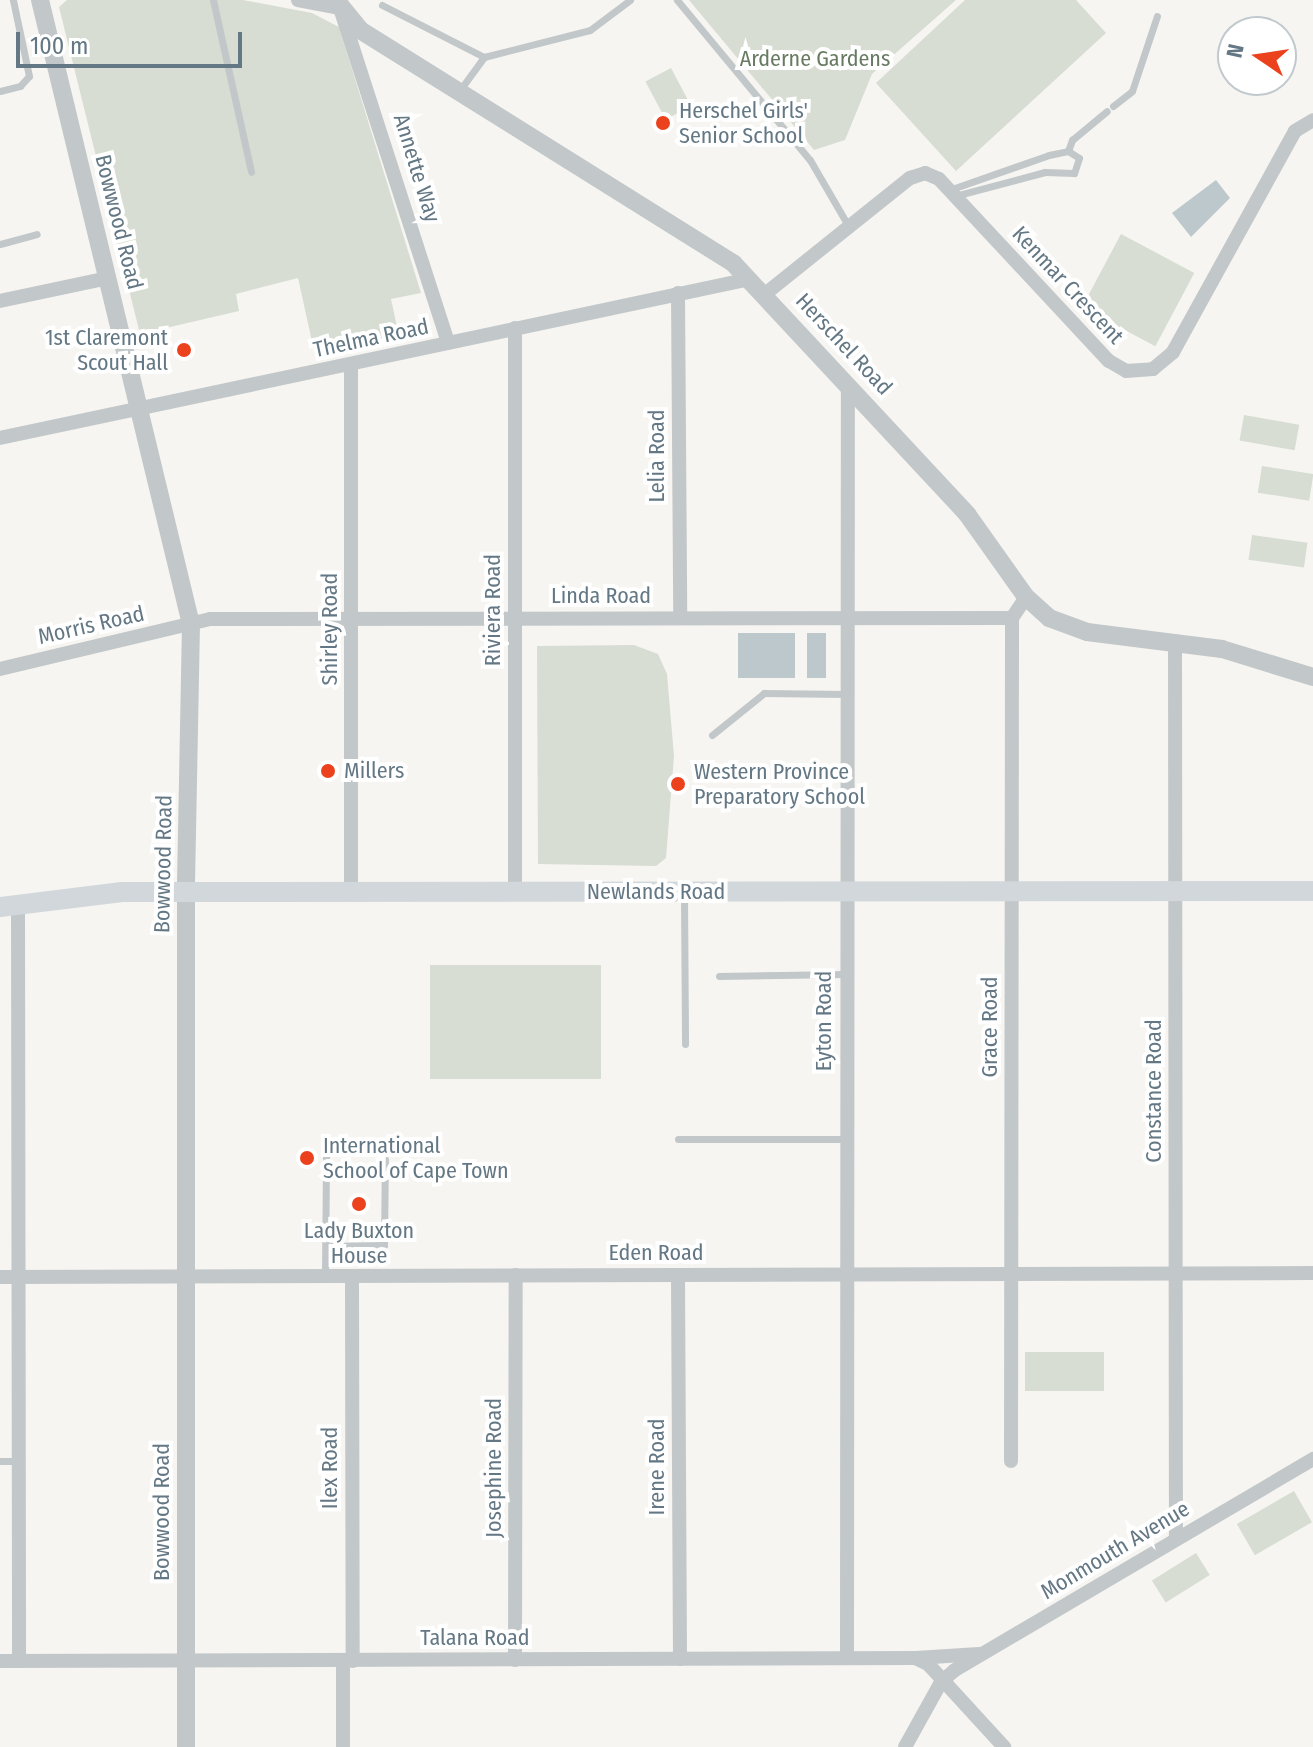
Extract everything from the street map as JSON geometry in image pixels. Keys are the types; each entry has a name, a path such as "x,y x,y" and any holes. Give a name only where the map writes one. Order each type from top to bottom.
{"main road":[{"name":"Newlands Road","path":"9,906 89,895 186,892 1313,891"}],"street":[{"name":"Bowwood Road","path":"40,0 191,624 186,892 186,1747"},
{"path":"298,0 338,4"},
{"name":"Herschel Road","path":"338,4 360,30 708,247 750,279 967,514 1026,597 1049,618 1078,630 1233,652 1313,677"},
{"name":"Annette Way","path":"338,4 448,343"},
{"name":"Kenmar Crescent","path":"765,294 850,231 919,173 932,174 1109,361 1126,371 1144,372 1173,352 1295,131 1313,120"},
{"path":"0,301 108,278"},
{"name":"Thelma Road","path":"0,438 750,279"},
{"name":"Lelia Road","path":"678,293 680,618"},
{"name":"Riviera Road","path":"515,328 515,892"},
{"name":"Shirley Road","path":"351,365 351,892"},
{"name":"Eyton Road","path":"847,1658 845,617 848,384"},
{"path":"1012,618 1026,597"},
{"name":"Linda Road","path":"191,624 352,619 1012,618"},
{"name":"Grace Road","path":"1011,1461 1012,618"},
{"name":"Morris Road","path":"0,669 191,624"},
{"name":"Constance Road","path":"1175,643 1176,1539"},
{"path":"9,906 19,1277 19,1661"},
{"name":"Eden Road","path":"0,1277 1313,1273"},
{"name":"Josephine Road","path":"515,1660 516,1275"},
{"name":"Irene Road","path":"678,1275 680,1659"},
{"name":"Ilex Road","path":"343,1747 348,1661 352,1276"},
{"name":"Monmouth Avenue","path":"941,1682 1313,1459"},
{"name":"Talana Road","path":"0,1661 915,1658 984,1654"},
{"path":"915,1658 928,1664 941,1682 1004,1747"},
{"path":"905,1747 941,1682"}],"lane":[{"path":"0,91 20,86 29,76 13,0"},
{"path":"213,0 251,172"},
{"path":"458,92 484,57 590,30 630,0"},
{"path":"677,0 810,160 850,231"},
{"path":"382,5 484,57"},
{"path":"1068,151 1072,140 1132,91 1157,16"},
{"path":"952,193 1068,151"},
{"path":"952,193 1045,172 1074,173 1079,158 1068,151"},
{"path":"0,244 37,234"},
{"path":"712,735 764,693 846,694"},
{"path":"684,892 685,1044"},
{"path":"719,976 846,974"},
{"path":"678,1139 846,1139"},
{"path":"325,1276 326,1151 385,1150 384,1245 326,1246"},
{"path":"0,1461 19,1461"}],"green space":[{"path":"67,0 243,0 312,13 339,27 421,293 391,299 399,336 315,355 298,278 236,294 239,311 140,334 59,7"},
{"name":"Arderne Gardens","path":"689,0 956,0 872,74 845,140 814,150"},
{"path":"965,0 1076,0 1106,33 956,171 876,83"},
{"path":"671,68 691,106 666,120 645,82"},
{"path":"1121,234 1194,273 1155,346 1082,307"},
{"path":"1244,415 1299,425 1295,450 1239,441"},
{"path":"1262,466 1313,474 1309,501 1258,493"},
{"path":"1252,535 1307,543 1304,568 1249,560"},
{"path":"634,645 658,654 667,674 674,756 666,858 656,866 538,864 537,646"},
{"path":"430,965 601,965 601,1079 430,1079"},
{"path":"1025,1352 1104,1352 1104,1391 1025,1391"},
{"path":"1294,1491 1312,1522 1255,1555 1237,1524"},
{"path":"1196,1553 1210,1575 1166,1603 1152,1581"}],"shaded area":[{"path":"1216,180 1230,198 1191,237 1172,213"},
{"path":"738,633 795,633 795,678 738,678"},
{"path":"807,633 826,633 826,678 807,678"}],"place":[{"name":"Herschel Girls' Senior School","path":"663,123"},
{"name":"1st Claremont Scout Hall","path":"184,350"},
{"name":"Millers","path":"328,771"},
{"name":"Western Province Preparatory School","path":"678,784"},
{"name":"International School of Cape Town","path":"307,1158"},
{"name":"Lady Buxton House","path":"359,1204"}]}
